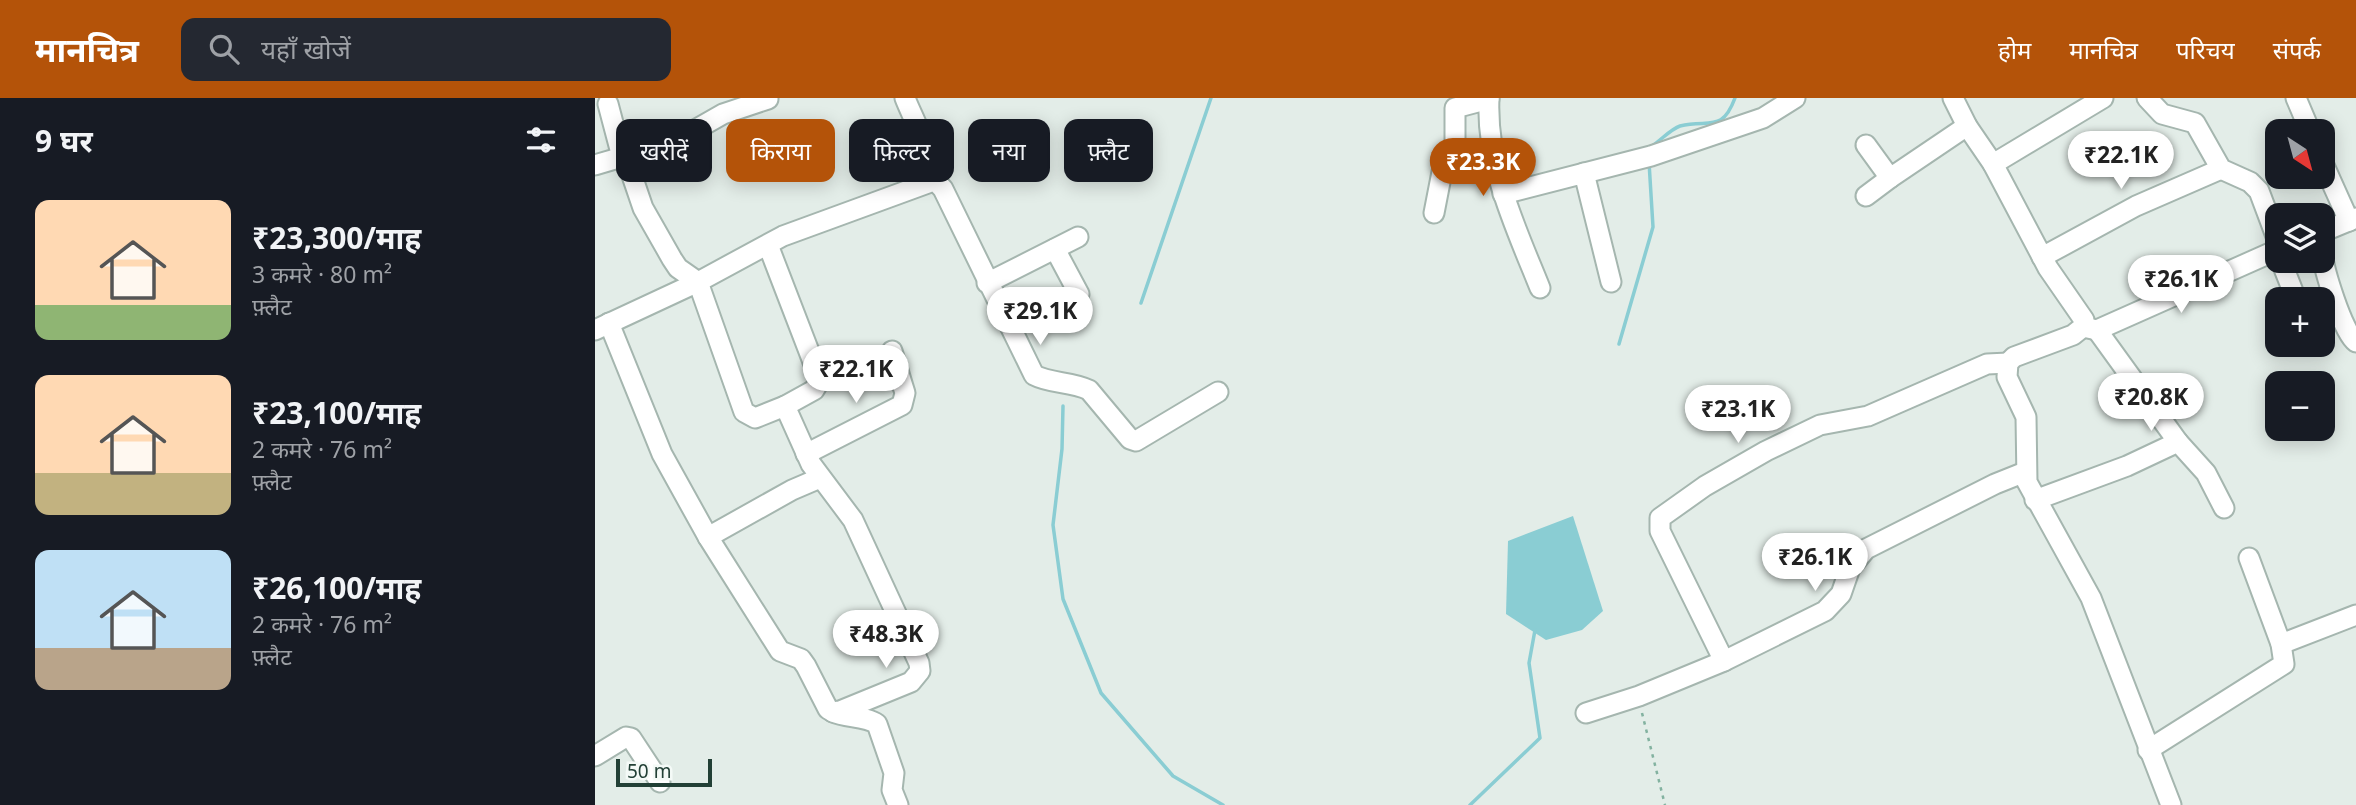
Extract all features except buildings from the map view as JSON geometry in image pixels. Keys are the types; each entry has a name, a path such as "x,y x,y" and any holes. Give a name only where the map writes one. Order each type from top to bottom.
{"street":[{"path":"905,98 914,119"},
{"path":"1503,194 1647,157 1763,118 1795,98"},
{"path":"1953,98 1967,126 1993,164 2042,257 2090,328 2178,442 2206,472 2224,508"},
{"path":"1993,164 2103,98"},
{"path":"2147,98 2162,114 2195,123 2221,169 2251,182 2259,191 2265,207"},
{"path":"2296,98 2305,119"},
{"path":"712,119 768,99"},
{"path":"1434,213 1442,172 1454,149 1455,108 1489,99 1490,148 1503,194 1540,288"},
{"path":"608,104 616,130"},
{"path":"1866,196 1967,126"},
{"path":"1866,145 1890,178"},
{"path":"595,165 616,163"},
{"path":"2042,257 2136,206 2221,169"},
{"path":"1584,173 1611,282"},
{"path":"633,182 643,208 672,259 678,268 698,282 744,412 755,418 814,390 820,380 768,244"},
{"path":"898,805 892,790 894,773 877,724 873,720 850,718 833,712 823,702 801,659 780,651 708,537 662,454 602,327 817,222 919,187 926,182"},
{"path":"937,182 943,189 1034,374 1042,380 1080,385 1089,390 1130,439 1136,441 1218,393"},
{"path":"2335,185 2353,219 2335,227"},
{"path":"987,283 1078,237"},
{"path":"1055,249 1079,294"},
{"path":"2171,805 2091,598 2035,500 2025,472 2026,417 2007,377 2008,363 2014,357 2265,256"},
{"path":"2325,273 2342,321 2350,337 2356,342"},
{"path":"806,454 902,405 905,393 892,351"},
{"path":"1724,660 1660,531 1660,518 1712,482 1831,420 1868,416 1987,364 2008,363"},
{"path":"785,406 820,478 837,495 853,520 919,663 920,671 911,682 833,712"},
{"path":"2035,500 2127,466 2178,442"},
{"path":"1585,713 1639,696 1724,660 1825,611 1841,594 1850,568 1866,549 1995,484 2025,472"},
{"path":"708,537 792,490 820,478"},
{"path":"2148,750 2281,668 2285,659 2281,644 2249,558"},
{"path":"2281,644 2356,615"},
{"path":"595,756 626,737 631,738 660,782"}],"path":[{"path":"1639,696 1665,805"}],"water":[{"path":"1573,516 1603,611 1582,630 1546,640 1506,614 1508,541"}],"waterway":[{"path":"1141,303 1211,98"},
{"path":"1652,146 1680,126 1720,120 1735,98"},
{"path":"1619,344 1653,227 1649,162"},
{"path":"1063,406 1062,449 1053,525 1063,599 1101,693 1173,776 1223,805"},
{"path":"1470,805 1540,738 1529,663 1535,630"}]}
